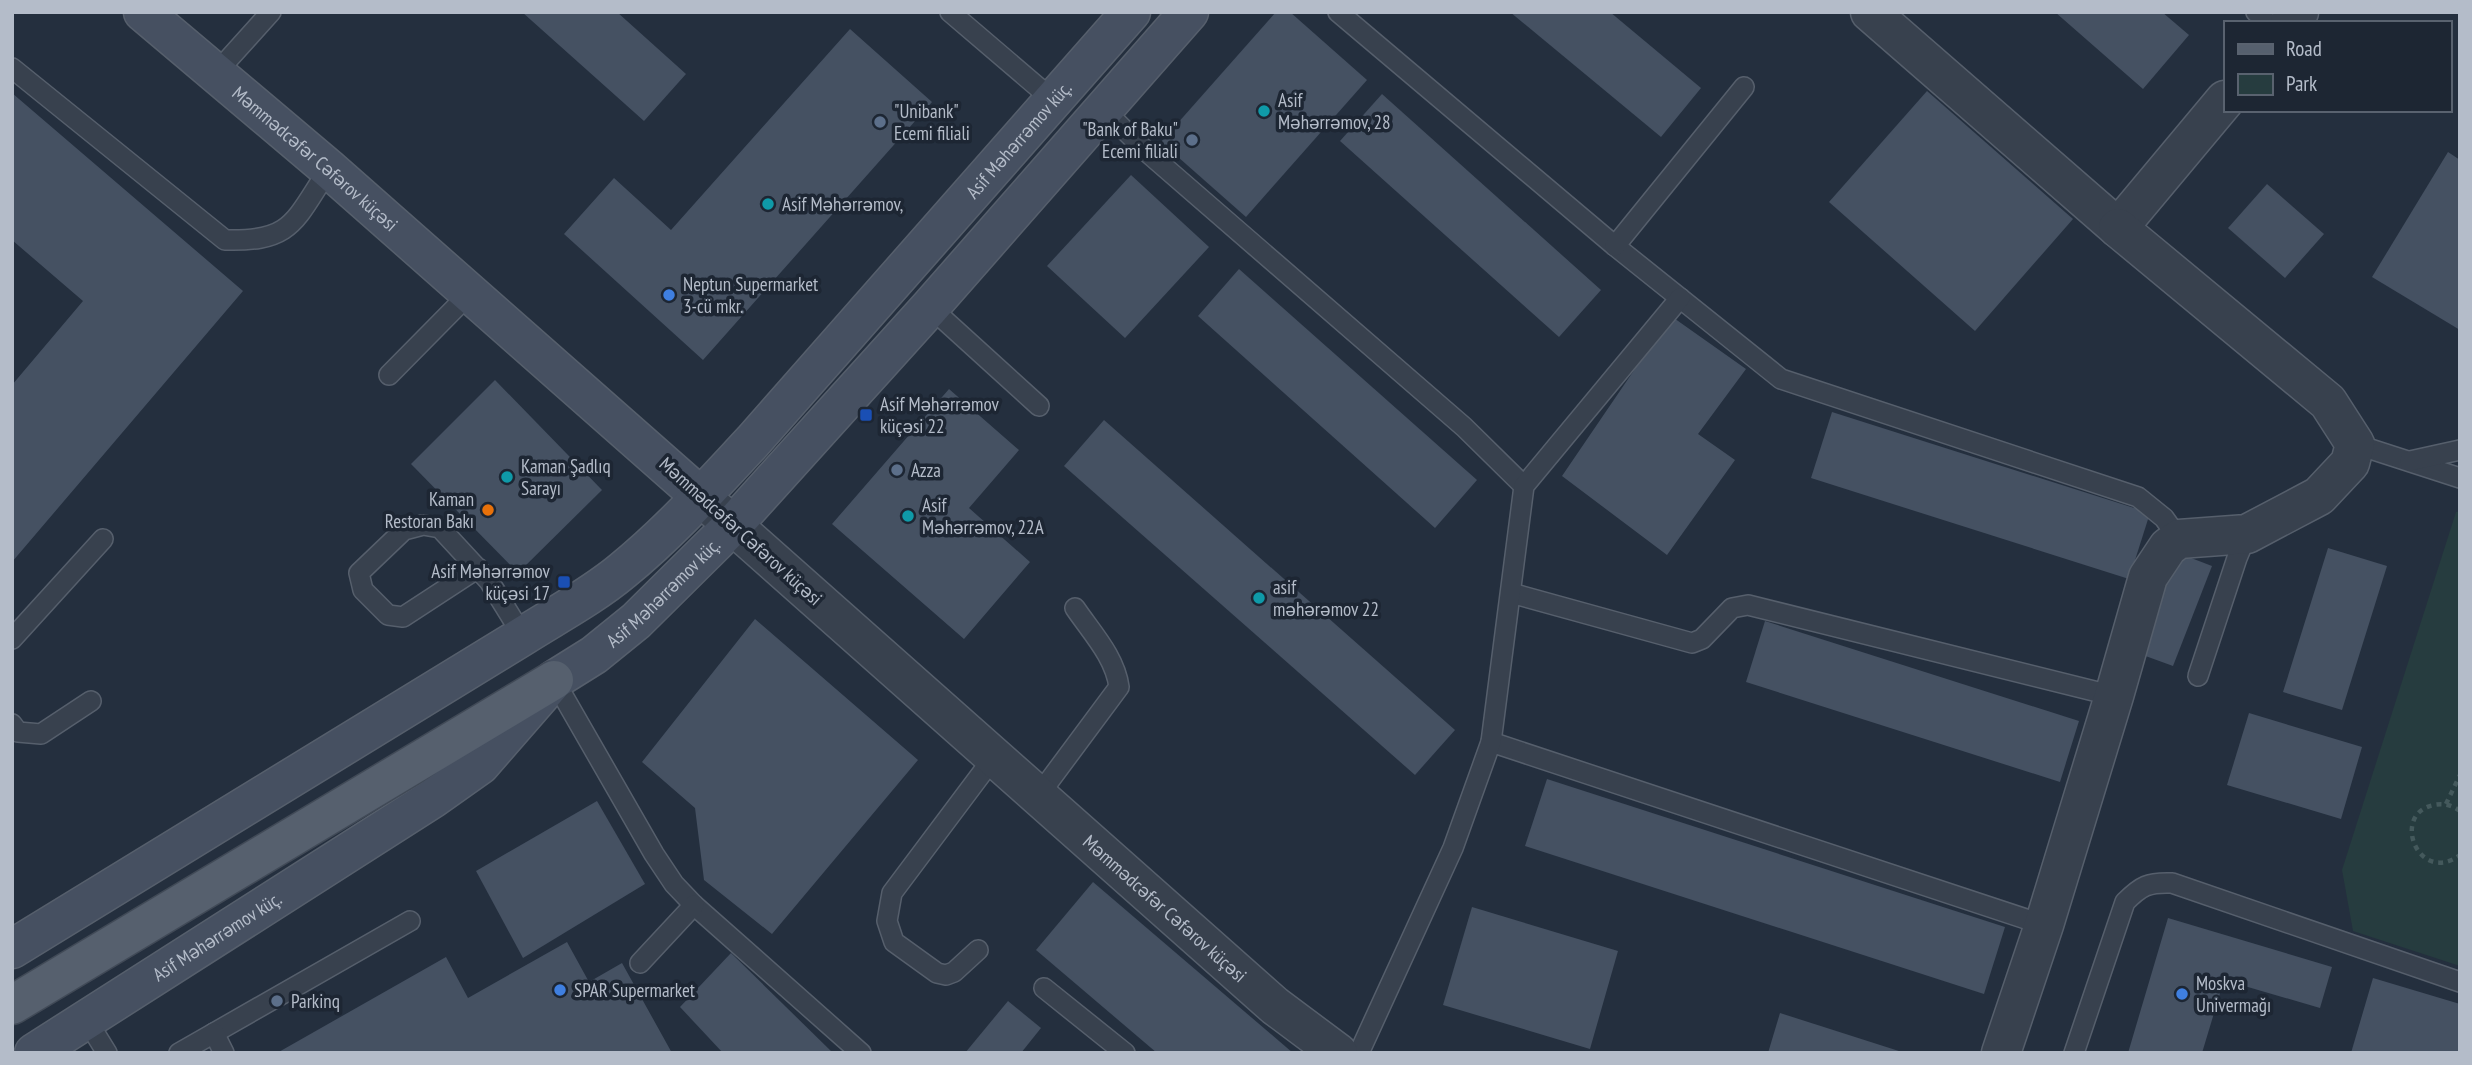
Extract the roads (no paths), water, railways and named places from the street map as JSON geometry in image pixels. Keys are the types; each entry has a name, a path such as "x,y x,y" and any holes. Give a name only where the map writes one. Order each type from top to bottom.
{"main road":[{"name":"Məmmədcəfər Cəfərov küçəsi","path":"143,12 329,169 701,497"},
{"name":"Asif Məhərrəmov küç.","path":"15,942 523,636 623,570 701,497 753,441 1131,12"},
{"name":"Asif Məhərrəmov küç.","path":"34,1053 480,765 554,680 594,655 636,621 733,525 930,307 1189,12"},
{"path":"12,1005 554,680"}],"street":[{"path":"1870,12 2118,228 2328,402 2355,444 2350,463 2319,495 2247,534 2179,538 2168,547 2148,577 2044,925 2001,1053"},
{"path":"2118,228 2224,101"},
{"name":"Məmmədcəfər Cəfərov küçəsi","path":"701,497 1275,1006 1338,1053"}],"lane":[{"path":"950,12 1053,100"},
{"path":"1338,12 1615,246 1781,379 2138,497 2164,517 2179,538"},
{"path":"216,74 260,16"},
{"path":"12,68 225,240 252,241 272,237 292,224 329,169"},
{"path":"1615,246 1744,87"},
{"path":"1104,110 1147,152 1464,427 1524,486"},
{"path":"388,375 470,293"},
{"path":"1359,1053 1452,848 1491,742 1524,486 1680,299"},
{"path":"930,307 1039,406"},
{"path":"2355,444 2460,478"},
{"path":"2409,461 2460,450"},
{"path":"478,568 403,617 388,615 371,599 363,590 359,573 404,530 423,524 440,528 478,568 523,636"},
{"path":"2197,676 2247,534"},
{"path":"12,639 103,539"},
{"path":"1511,593 1692,643 1702,639 1732,608 1748,606 2114,696"},
{"path":"1038,796 1119,687 1111,659 1075,608"},
{"path":"554,680 654,855 674,884 694,905 861,1053"},
{"path":"14,731 41,734 91,701"},
{"path":"1491,742 2044,925"},
{"path":"978,950 954,972 946,975 937,973 894,942 887,921 892,893 994,757"},
{"path":"2074,1053 2125,902 2138,888 2156,882 2172,883 2460,982"},
{"path":"640,963 694,905"},
{"path":"179,1053 410,921"},
{"path":"1044,988 1125,1053"},
{"path":"86,1019 107,1053"},
{"path":"214,1033 224,1053"}],"place":[{"name":"Asif Məhərrəmov, 28","path":"1264,111"},
{"name":"\"Unibank\" Ecemi filiali","path":"880,122"},
{"name":"\"Bank of Baku\" Ecemi filiali","path":"1192,140"},
{"name":"Asif Məhərrəmov,","path":"768,204"},
{"name":"Neptun Supermarket 3-cü mkr.","path":"669,295"},
{"name":"Asif Məhərrəmov küçəsi 22","path":"866,415"},
{"name":"Azza","path":"897,470"},
{"name":"Kaman Şadlıq Sarayı","path":"507,477"},
{"name":"Kaman Restoran Bakı","path":"488,510"},
{"name":"Asif Məhərrəmov, 22A","path":"908,516"},
{"name":"Asif Məhərrəmov küçəsi 17","path":"564,582"},
{"name":"asif məhərəmov 22","path":"1259,598"},
{"name":"SPAR Supermarket","path":"560,990"},
{"name":"Moskva Univermağı","path":"2182,994"},
{"name":"Parkinq","path":"277,1001"}]}
